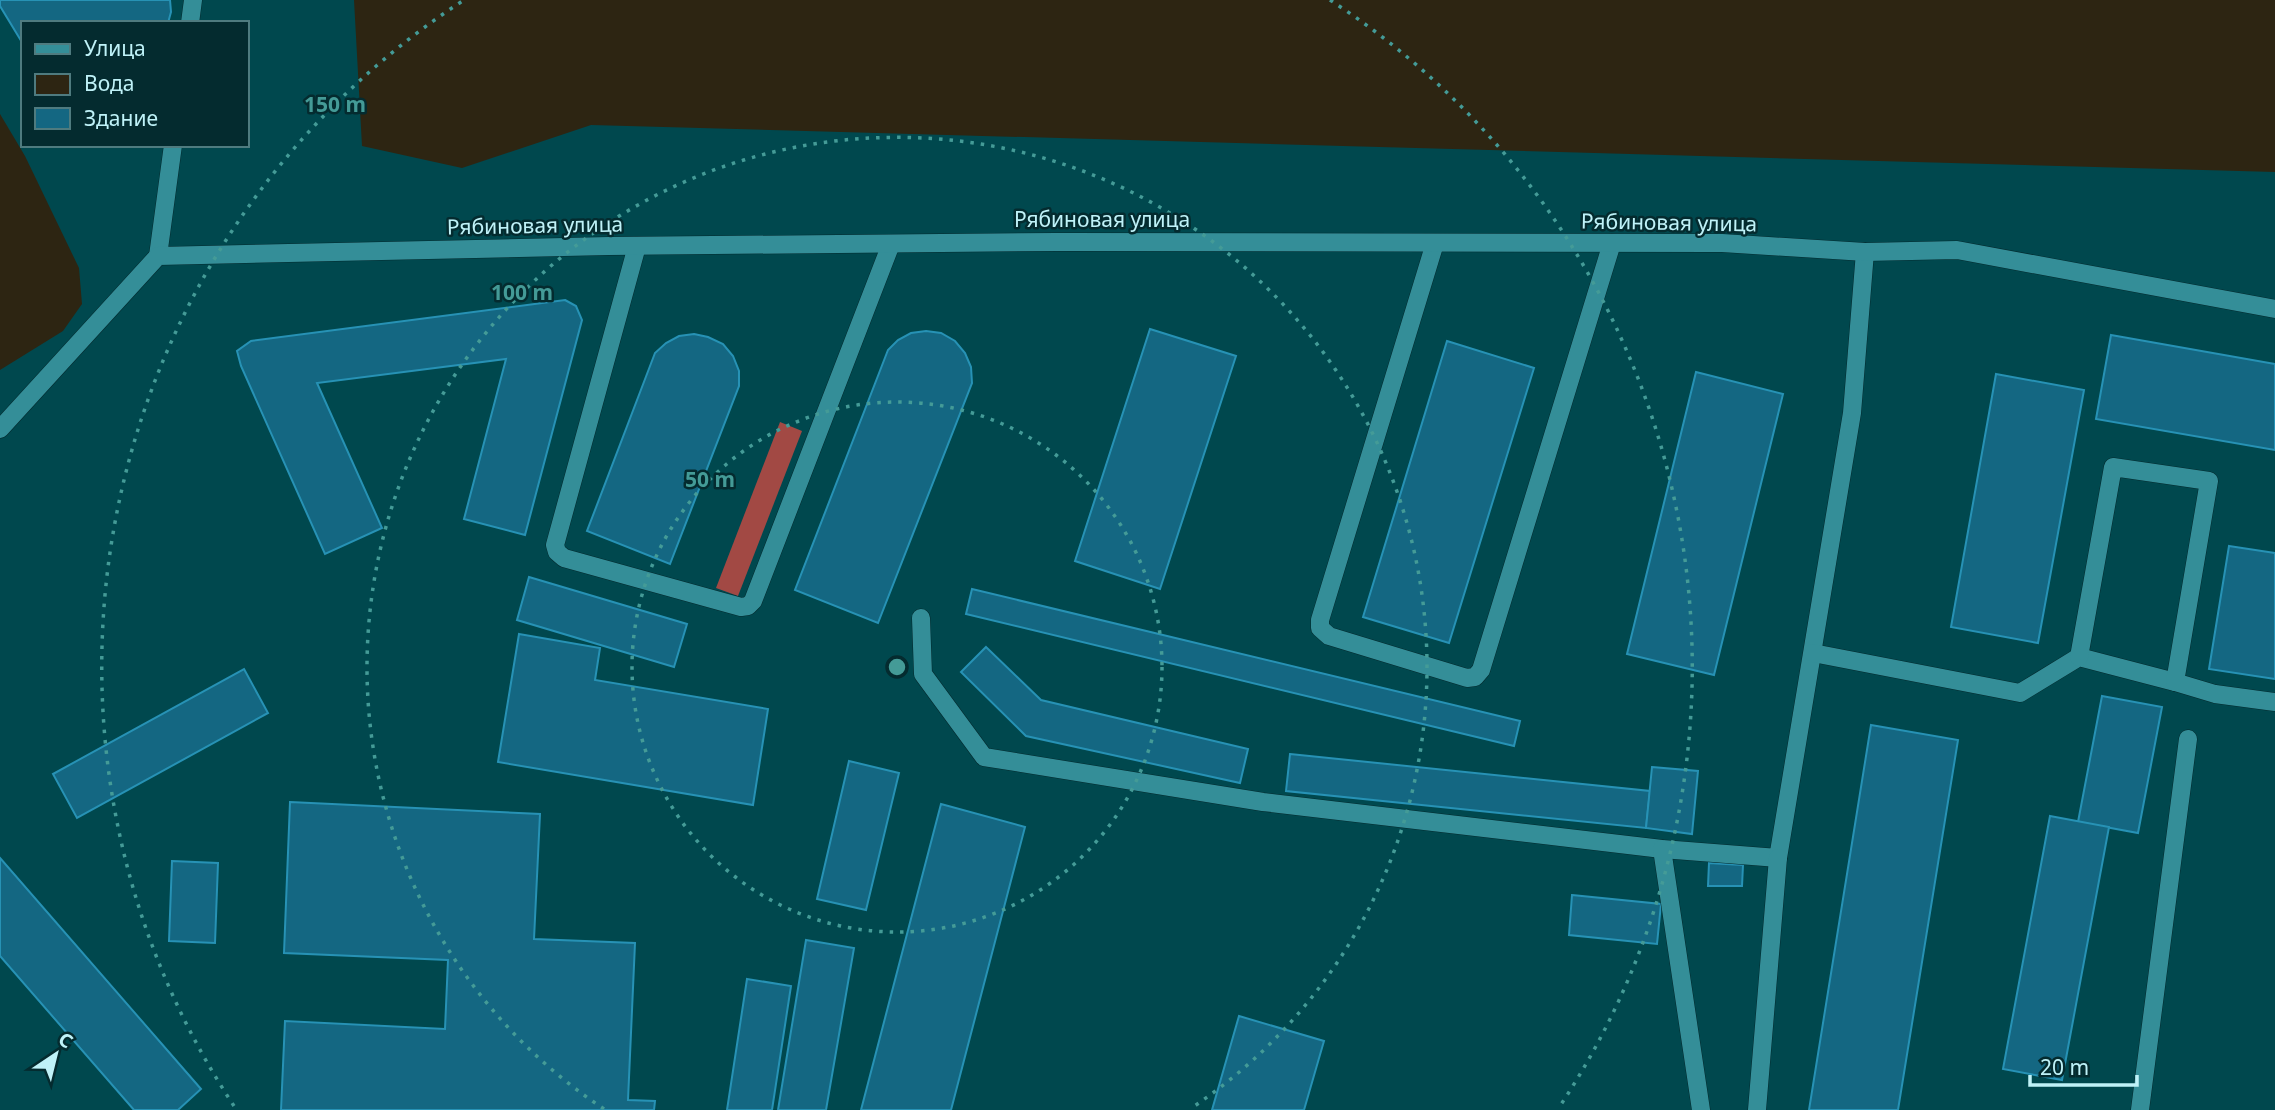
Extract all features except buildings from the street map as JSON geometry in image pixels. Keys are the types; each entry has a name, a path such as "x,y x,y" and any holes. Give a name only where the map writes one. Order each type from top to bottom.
{"street":[{"path":"190,21 193,0"},
{"path":"0,429 158,256 173,147"},
{"path":"1435,243 1320,620 1320,628 1329,635 1467,678 1475,677 1480,670 1612,243"},
{"name":"Рябиновая улица","path":"158,256 637,246 1723,243 1865,253 1957,250 2275,309"},
{"path":"637,246 555,545 557,552 564,558 741,607 748,606 753,601 891,244"},
{"path":"1757,1110 1778,858 1852,413 1865,253"},
{"path":"2079,657 2113,467 2208,481 2175,682"},
{"path":"921,618 923,674 984,757 1263,802 1662,849 1778,858"},
{"path":"1813,653 2020,693 2079,657 2215,694 2275,702"},
{"path":"2140,1110 2188,739"},
{"path":"1662,849 1701,1110"}],"shaded area":[{"path":"780,422 802,431 738,596 716,588"}],"water":[{"path":"354,0 2275,0 2275,172 591,125 462,168 362,146"},
{"path":"0,114 25,156 79,268 82,304 63,331 0,370"}]}
